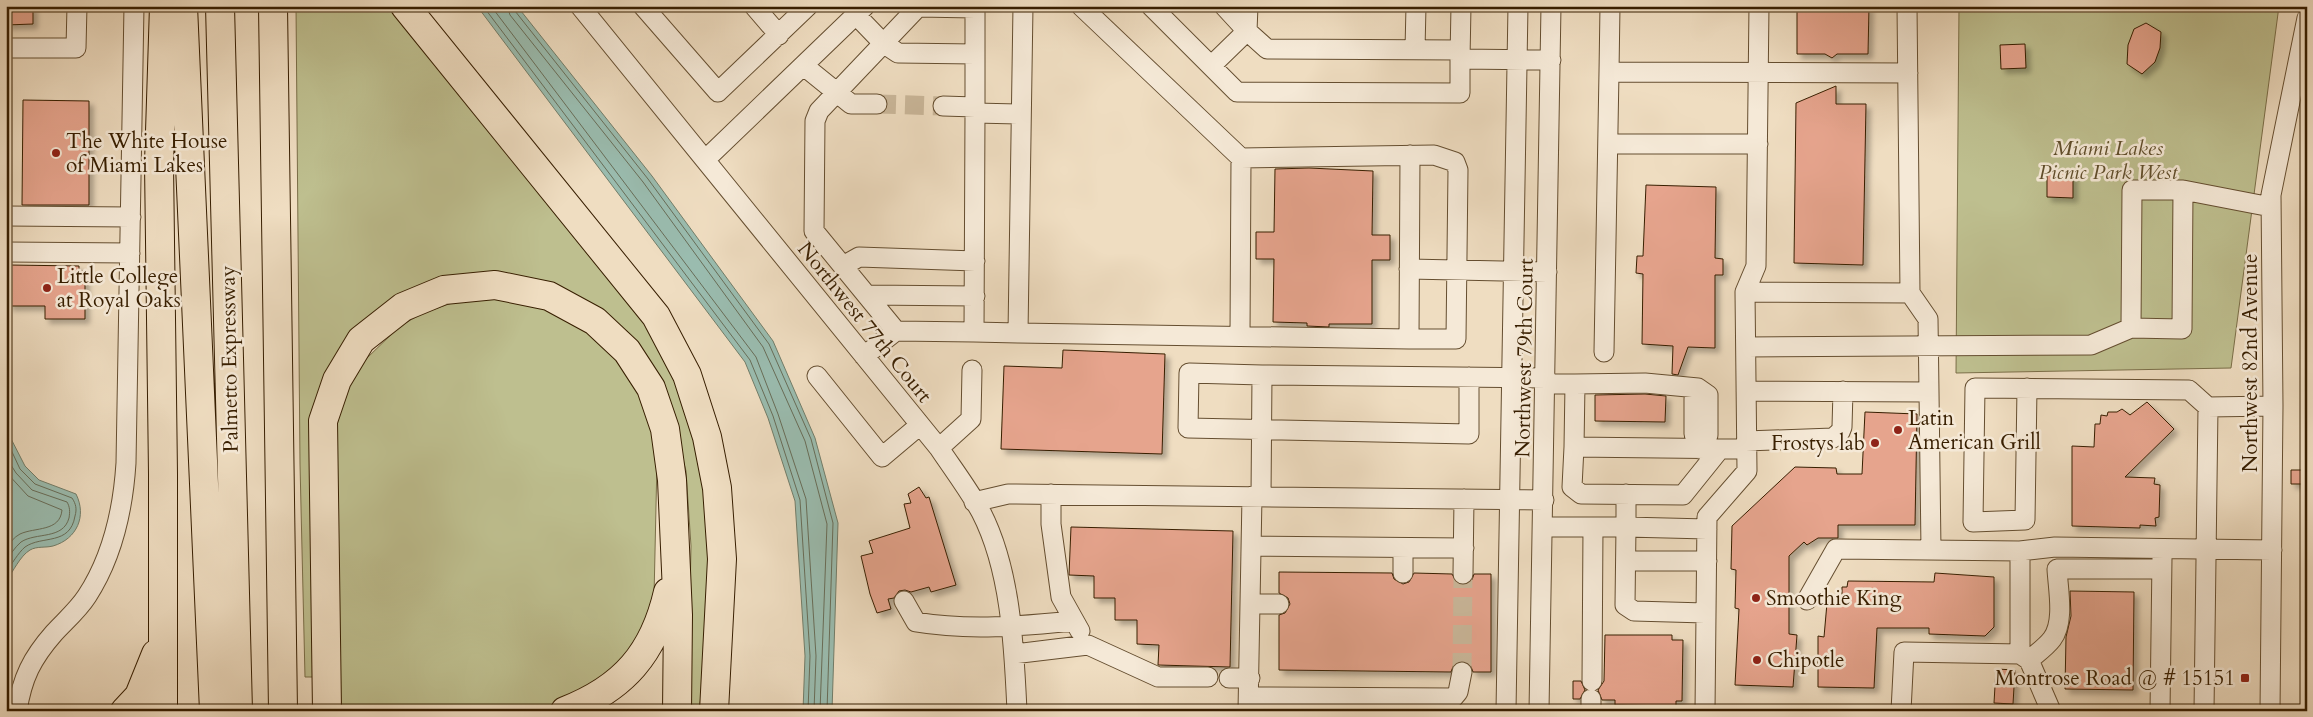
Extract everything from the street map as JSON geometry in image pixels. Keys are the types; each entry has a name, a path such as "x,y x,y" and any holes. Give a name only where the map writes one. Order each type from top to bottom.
{"highway":[{"path":"163,711 161,644 163,474 159,128 164,6"},
{"path":"183,6 225,699"},
{"name":"Palmetto Expressway","path":"220,6 225,699"},
{"path":"405,6 656,316 687,375 707,437 717,488 722,559 714,711"},
{"path":"272,13 282,699"},
{"path":"327,711 323,421 337,380 361,340 403,307 444,290 495,285 549,296 595,321 627,352 651,388 665,429 672,480 678,615 677,711"},
{"path":"565,711 608,689 630,670 643,655 659,627 675,564"},
{"path":"125,711 139,696 161,644"}],"street":[{"path":"6,48 76,48 77,6"},
{"path":"17,711 21,684 29,667 42,648 87,596 104,563 118,527 126,469 134,6"},
{"name":"Northwest 77th Court","path":"580,6 920,424 939,448 981,512 1002,568 1012,627 1017,711"},
{"path":"643,6 718,92 808,6"},
{"path":"754,6 779,35"},
{"path":"1018,333 1023,6"},
{"path":"864,356 896,331 1456,339 1458,170 1455,162 1446,157 1410,154 1241,158 1081,6"},
{"path":"1151,6 1237,92 1460,94 1461,6"},
{"path":"1224,6 1267,50 1415,50 1460,55 1551,60"},
{"path":"1211,66 1248,31 1248,6"},
{"path":"1415,50 1416,6"},
{"name":"Northwest 79th Court","path":"1506,711 1518,6"},
{"name":"Northwest 79th Court","path":"1539,711 1544,527 1551,6"},
{"path":"1604,352 1610,6"},
{"path":"1705,711 1707,517 1747,471 1745,292 1756,266 1759,6"},
{"path":"1907,6 1910,293 1928,319 1932,550"},
{"path":"896,331 814,231 815,121 819,111 836,92 918,7 975,8 974,332"},
{"path":"705,160 861,11 883,43 898,53 975,54"},
{"name":"Northwest 82nd Avenue","path":"2270,711 2273,406 2271,195 2307,18"},
{"path":"804,66 851,104 878,104"},
{"path":"1609,72 1758,74 1908,73"},
{"path":"944,106 1021,114"},
{"path":"1608,144 1758,144"},
{"path":"1409,339 1410,154"},
{"path":"1240,336 1241,158"},
{"path":"2131,328 2132,190 2183,190 2271,207"},
{"path":"1746,347 2091,345 2131,328 2182,329 2183,190"},
{"path":"6,216 131,217"},
{"path":"6,252 130,253"},
{"path":"843,266 859,257 975,260"},
{"path":"1410,270 1547,272"},
{"path":"1745,292 1910,293"},
{"path":"868,295 975,296"},
{"path":"939,448 971,418 972,370"},
{"path":"1469,377 1469,434 1188,428 1189,373 1512,377 1575,384 1645,383 1698,388 1708,395 1708,435 1700,444"},
{"path":"1262,375 1262,430 1252,546 1249,704 1453,698 1458,692 1462,672"},
{"path":"817,376 882,457 920,424"},
{"path":"1575,384 1572,487 1581,494 1683,495 1720,449"},
{"path":"2027,388 2025,520 1973,522 1975,388 2027,388 2189,390 2208,407 2273,406"},
{"path":"1746,391 1929,392"},
{"path":"1574,447 1700,444 1720,449 1834,438 1842,427 1843,392"},
{"path":"2204,711 2208,407"},
{"path":"974,502 1008,494 1544,500"},
{"path":"1051,494 1051,524 1061,597 1088,645"},
{"path":"1626,494 1625,606 1629,609 1705,613"},
{"path":"1463,574 1464,499"},
{"path":"1544,527 1707,529"},
{"path":"1591,697 1594,527"},
{"path":"1252,546 1464,548"},
{"path":"1807,600 1836,550 2020,551 2055,547 2272,550"},
{"path":"1901,711 1904,652 2024,657 2053,638 2058,617 2055,547"},
{"path":"1403,548 1403,573"},
{"path":"2160,711 2162,549"},
{"path":"2020,551 2024,657 2051,711"},
{"path":"1626,561 1707,561"},
{"path":"2057,569 2161,569"},
{"path":"1251,598 1279,599"},
{"path":"904,601 916,622 932,624 1012,627 1074,621"},
{"path":"1014,654 1088,645 1158,677 1208,678"},
{"path":"1229,678 1250,678"}],"green space":[{"path":"296,6 387,6 642,319 671,369 693,423 710,530 705,670 700,704 698,706 690,705 688,696 691,546 686,471 677,436 629,341 463,279 335,367 315,677 305,677 300,464"},
{"name":"Miami Lakes Picnic Park West","path":"1959,6 2279,6 2231,368 1956,373"},
{"path":"478,297 535,305 585,326 620,359 648,411 657,461 654,597 651,618 628,656 570,702 521,711 340,707 332,447 343,399 353,378 366,359 400,326 423,313 452,303"}],"water":[{"path":"477,6 517,6 652,176 773,341 815,438 838,523 832,711 803,711 805,656 795,501 768,418 745,362"},
{"path":"6,429 25,466 39,480 76,494 79,502 80,518 74,532 61,543 35,548 26,553 6,581"}],"building":[{"path":"6,6 33,6 33,24 6,25"},
{"path":"1797,6 1869,6 1868,54 1837,54 1832,58 1825,54 1797,54"},
{"path":"2146,23 2161,32 2160,48 2155,62 2142,74 2127,64 2128,45 2134,29"},
{"path":"2025,44 2026,68 2001,69 2000,45"},
{"path":"1836,86 1836,104 1866,104 1863,265 1794,263 1796,103"},
{"name":"The White House of Miami Lakes","path":"23,100 89,101 89,205 22,205"},
{"path":"1309,168 1373,171 1372,235 1390,235 1390,260 1372,260 1372,324 1329,324 1329,327 1307,326 1307,323 1273,322 1274,259 1256,259 1256,232 1274,232 1275,169"},
{"path":"2047,172 2073,173 2073,198 2047,197"},
{"path":"1646,185 1716,187 1715,258 1723,259 1723,275 1715,275 1715,348 1688,347 1678,375 1672,374 1673,346 1642,344 1643,274 1636,273 1637,256 1643,256"},
{"name":"Little College at Royal Oaks","path":"9,265 79,266 79,271 85,271 85,319 45,319 45,306 8,306"},
{"path":"1063,350 1165,354 1162,454 1001,449 1004,366 1062,368"},
{"path":"1645,394 1666,396 1665,422 1595,421 1595,395"},
{"path":"2147,402 2174,429 2125,477 2155,478 2154,484 2160,485 2159,517 2155,518 2156,526 2140,525 2140,528 2072,526 2072,446 2094,447 2095,424 2100,424 2101,415 2107,416 2108,412 2117,412 2122,409 2130,415"},
{"path":"1865,412 1917,414 1915,525 1838,525 1838,538 1818,538 1807,545 1804,542 1789,556 1789,634 1797,635 1793,687 1735,685 1739,609 1735,608 1736,570 1731,569 1732,526 1795,467 1836,468 1837,474 1862,474"},
{"path":"2291,470 2307,470 2307,484 2291,484"},
{"path":"919,487 926,498 929,497 956,585 931,592 929,587 911,592 899,591 894,598 888,599 891,609 877,613 870,594 861,556 873,553 869,541 910,528 904,504 911,503 908,494"},
{"path":"1071,527 1233,531 1230,667 1158,665 1159,645 1137,644 1137,620 1115,620 1115,598 1094,598 1094,576 1069,575"},
{"path":"1279,572 1392,573 1394,579 1403,584 1409,582 1414,573 1452,574 1457,583 1463,585 1472,580 1474,574 1491,574 1491,672 1473,672 1470,664 1464,661 1454,664 1451,672 1279,670 1279,615 1285,613 1290,604 1288,598 1279,593"},
{"path":"1935,573 1994,577 1994,627 1985,636 1929,634 1929,628 1877,628 1874,688 1818,687 1818,636 1824,637 1827,603 1837,603 1838,598 1842,598 1842,587 1847,587 1848,581 1934,582"},
{"path":"2070,591 2134,592 2133,690 2065,689 2066,637 2071,616"},
{"path":"1605,635 1672,635 1672,640 1683,640 1682,701 1676,701 1676,706 1615,705 1615,700 1602,700 1598,690 1604,681"},
{"path":"1996,669 2015,670 2013,704 1994,703"},
{"path":"1573,681 1581,681 1585,690 1580,699 1573,699"}],"tunnel":[{"path":"877,104 943,106"},
{"path":"1462,672 1463,574"}],"place":[{"name":"The White House of Miami Lakes","path":"56,153"},
{"name":"Little College at Royal Oaks","path":"47,288"},
{"name":"Latin American Grill","path":"1898,430"},
{"name":"Frostys lab","path":"1875,443"},
{"name":"Smoothie King","path":"1756,598"},
{"name":"Chipotle","path":"1757,660"},
{"name":"Montrose Road @ # 15151","path":"2245,678"}]}
